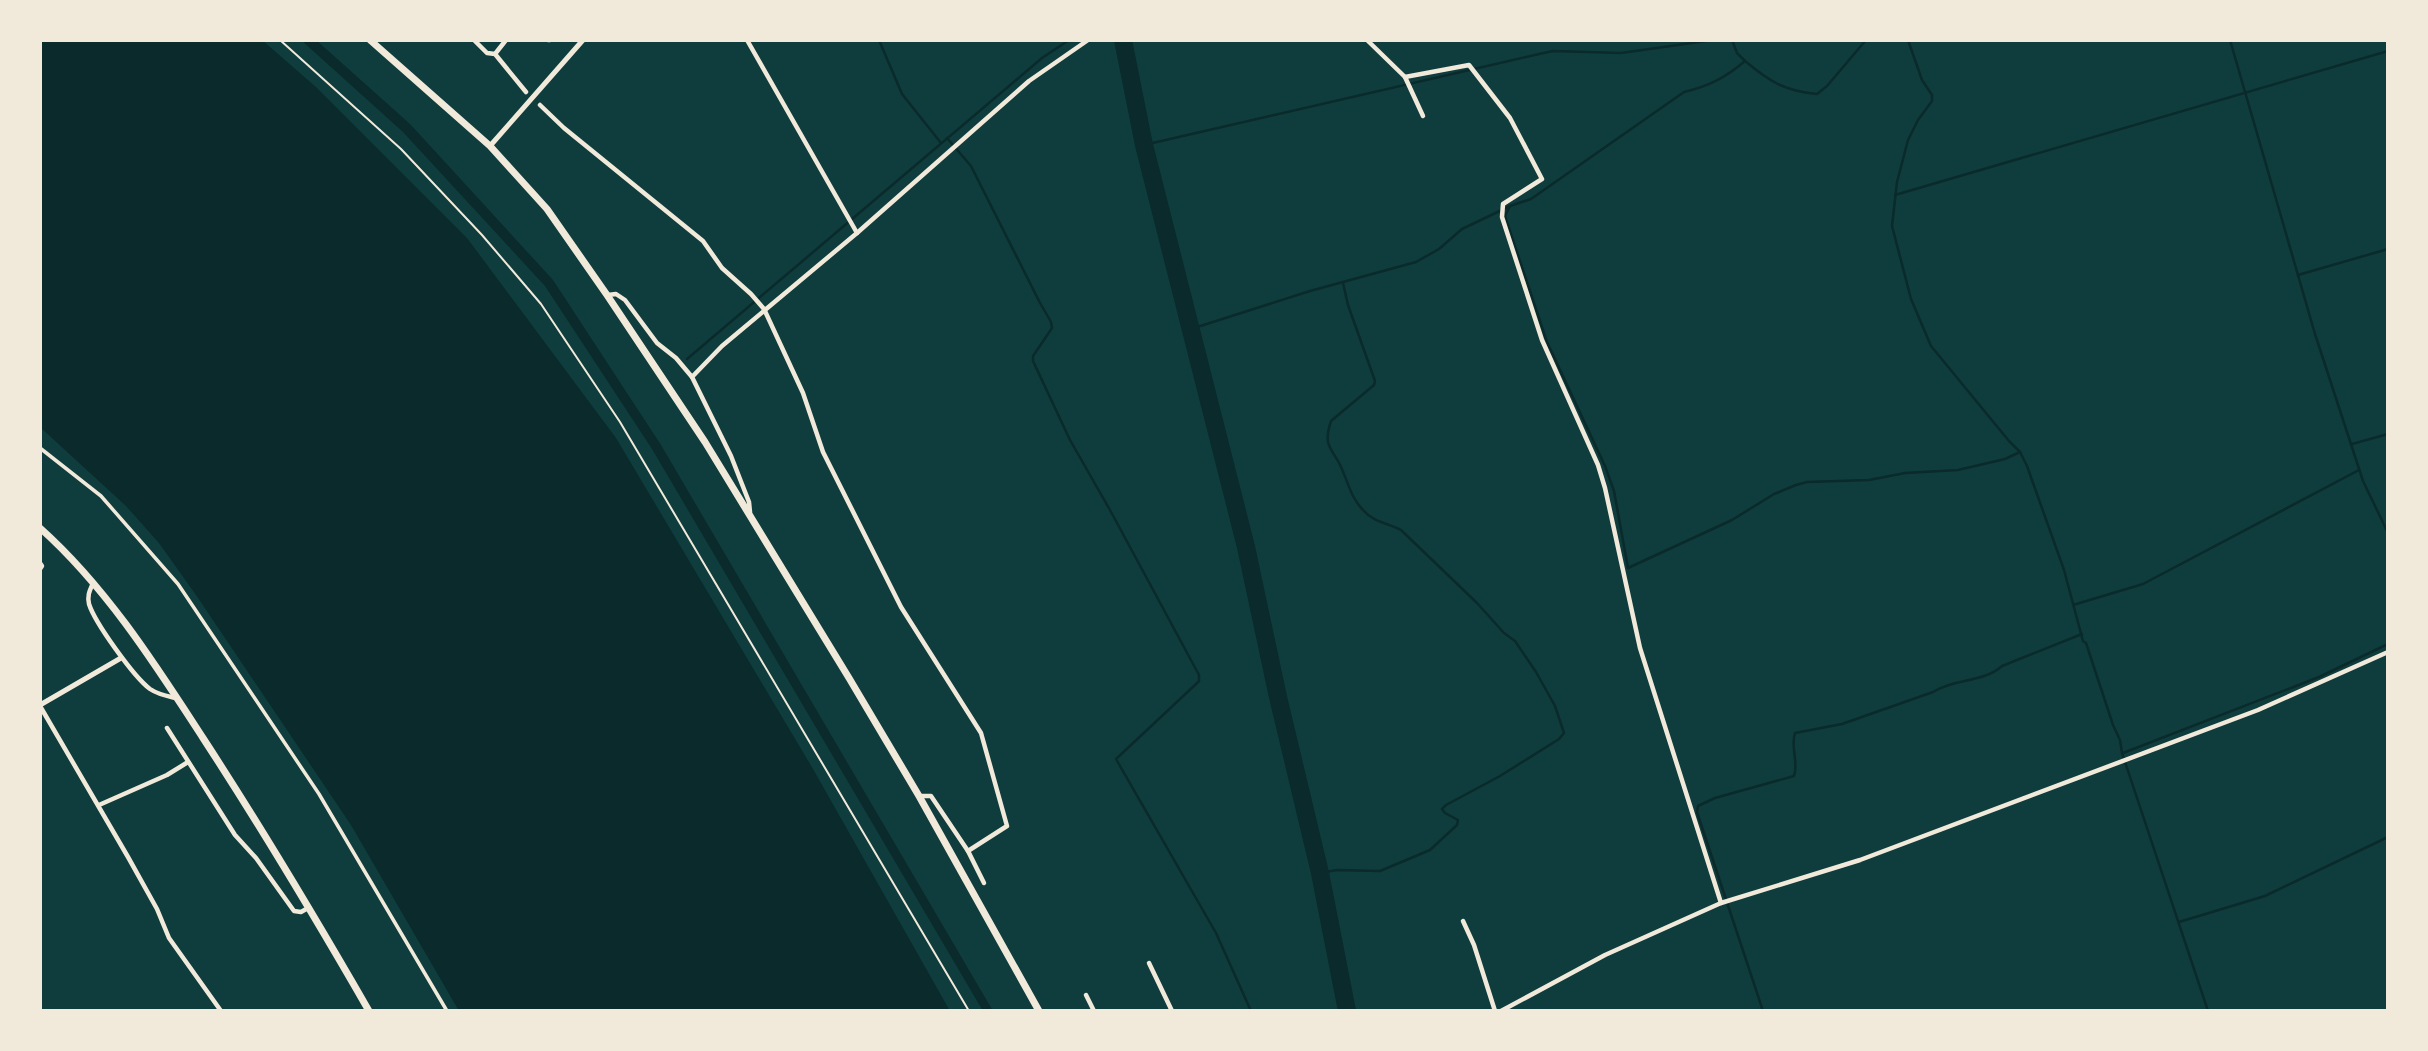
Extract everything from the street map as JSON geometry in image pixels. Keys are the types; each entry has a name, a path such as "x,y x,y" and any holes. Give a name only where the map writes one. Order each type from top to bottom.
{"main road":[{"path":"370,40 490,146 547,209 607,295 751,516 919,796 1039,1011"},
{"path":"40,528 93,583 124,621 177,698 309,908 369,1011"}],"street":[{"path":"474,40 487,53 495,54 526,92"},
{"path":"495,54 506,40"},
{"path":"490,146 583,40"},
{"path":"747,40 857,233"},
{"path":"692,377 722,346 857,233 1029,81 1088,40"},
{"path":"1367,40 1405,77 1423,116"},
{"path":"1405,77 1469,65 1510,118 1542,179 1503,204 1502,217 1542,340 1602,476 1640,648 1721,903"},
{"path":"540,106 703,240 722,268 751,293 764,310 803,393 813,430 823,453 901,607 981,733 1007,826 968,851"},
{"path":"607,295 616,294 625,300 657,343 676,358 692,377 731,456 749,502 751,516"},
{"path":"40,447 100,496 178,584 319,794 447,1011"},
{"path":"40,563 43,566 40,569"},
{"path":"93,583 88,593 90,605 121,658 148,687 160,695 177,698"},
{"path":"1502,1011 1605,955 1721,903 1860,860 2258,710 2388,652"},
{"path":"121,658 40,706 157,909 169,938 220,1010"},
{"path":"167,728 234,835 256,858 294,911 301,912 309,908"},
{"path":"99,805 167,775 188,762"},
{"path":"919,796 931,796 968,851 984,883"},
{"path":"1463,921 1474,945 1495,1011"},
{"path":"1149,963 1172,1011"},
{"path":"1086,995 1094,1011"}],"path":[{"path":"280,40 401,149 482,234 541,304 620,422 969,1011"}],"water":[{"path":"40,40 262,40 317,88 467,238 616,438 813,769 950,1011 459,1011 351,825 159,543 126,506 40,427"},
{"path":"301,40 316,40 410,124 553,280 661,445 993,1011 983,1011 652,449 545,286 403,132"}],"waterway":[{"path":"879,40 902,94 941,143"},
{"path":"687,359 1042,58 1069,40"},
{"path":"1123,40 1144,145 1246,547 1320,873 1347,1011"},
{"path":"1144,145 1553,51 1621,53 1713,40"},
{"path":"1732,40 1737,53 1745,61"},
{"path":"1191,329 1310,291 1416,262 1439,249 1462,229 1531,199 1684,92 1716,81 1745,61 1778,84 1817,94 1866,40"},
{"path":"1908,40 1922,80 1932,95 1932,101 1908,140 1897,182 1892,226 1911,299 1931,346 2020,452 2027,466 2064,570 2083,641 2086,643 2120,740 2122,753 2208,1011"},
{"path":"2230,40 2315,334 2363,481 2388,533"},
{"path":"1895,195 2388,51"},
{"path":"947,138 971,166 1051,322 1052,328 1033,356 1033,361 1070,440 1199,675 1199,681 1116,759 1216,933 1251,1011"},
{"path":"1510,206 1505,216 1547,342 1614,491 1628,568 1732,520 1774,494 1796,485 1958,470 2005,459 2020,452"},
{"path":"2298,275 2388,249"},
{"path":"1320,873 1337,870 1380,871 1430,850 1457,825 1458,820 1442,809 1446,805 1500,776 1559,739 1564,733 1555,706 1515,641 1401,530 1371,517 1353,495 1329,445 1329,429 1331,421 1374,385 1375,381 1343,283"},
{"path":"2352,444 2388,434"},
{"path":"2073,605 2143,584 2359,470"},
{"path":"1763,1011 1697,812 1698,806 1715,798 1794,776 1795,733 1842,724 1950,684 1986,675 2082,634"},
{"path":"2123,753 2319,677 2388,644"},
{"path":"2179,922 2265,896 2388,837"}]}
